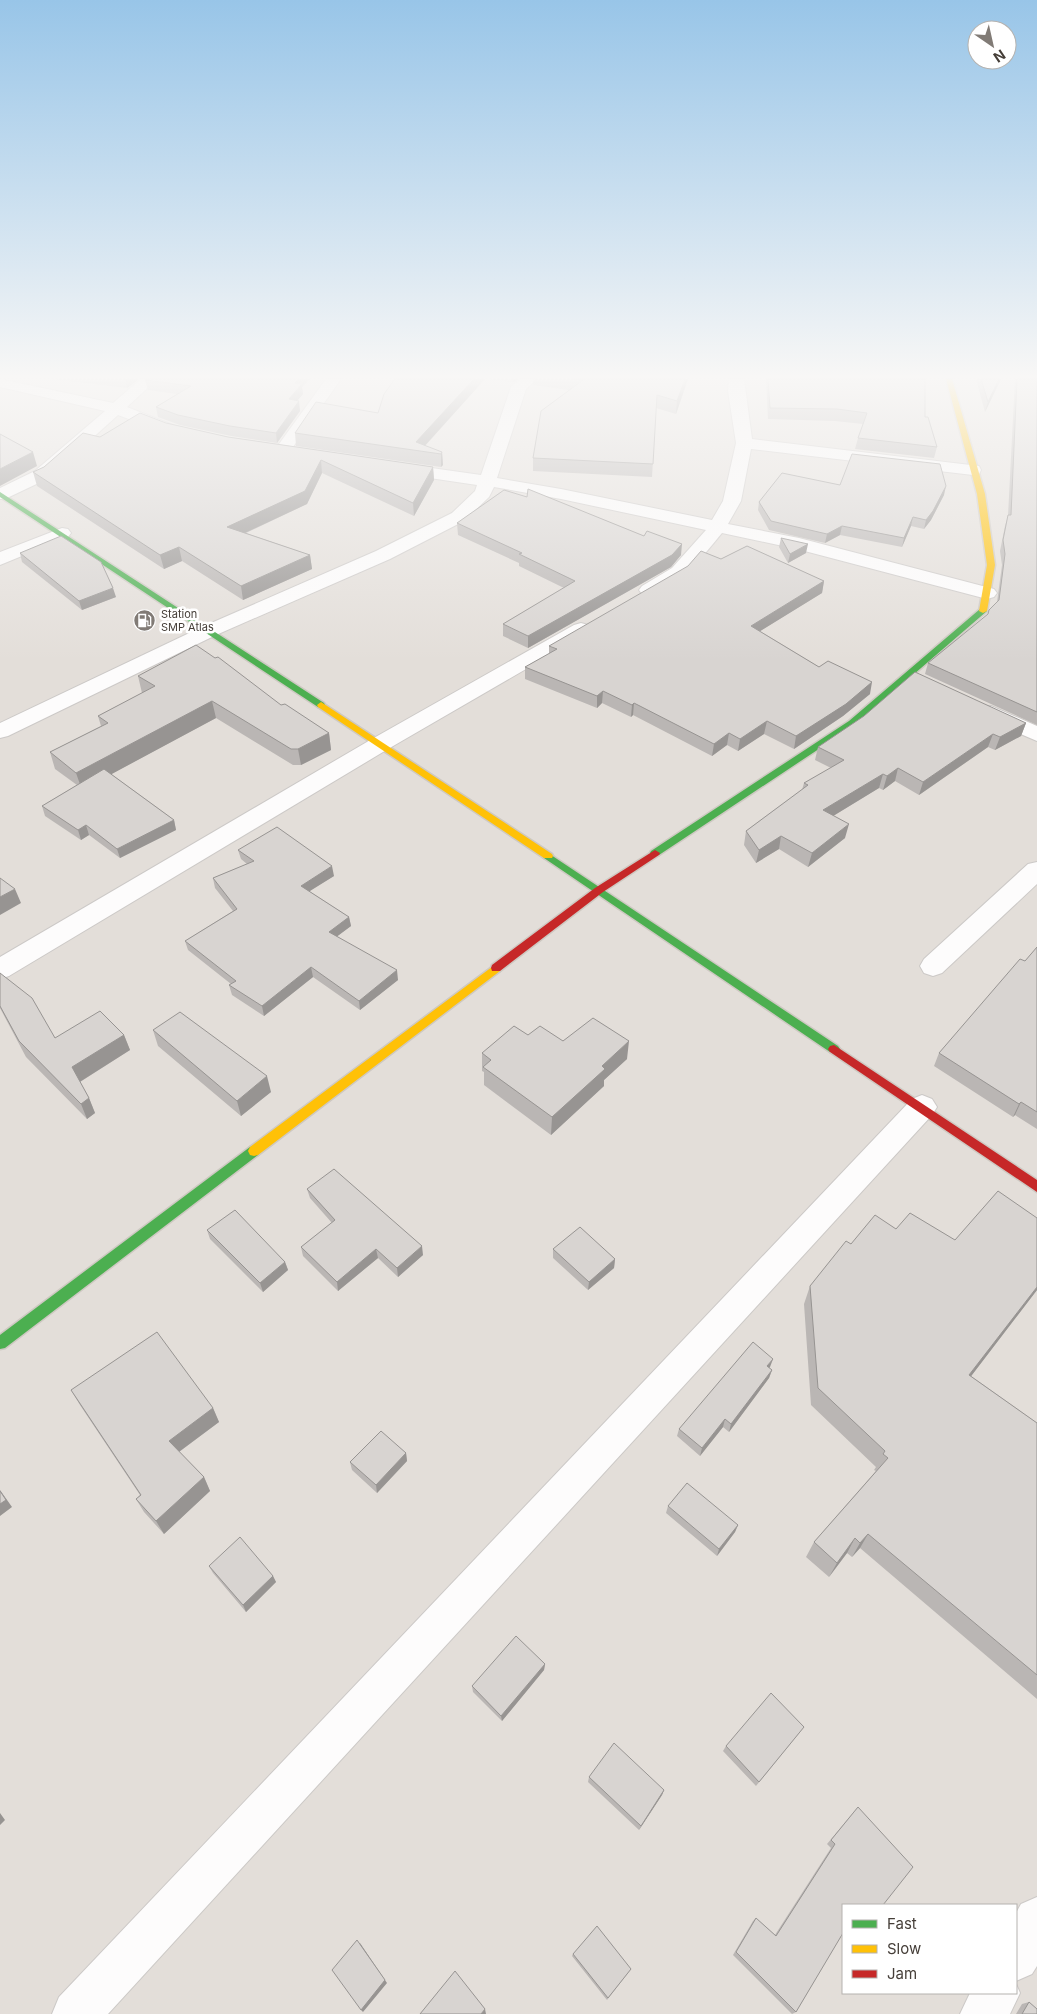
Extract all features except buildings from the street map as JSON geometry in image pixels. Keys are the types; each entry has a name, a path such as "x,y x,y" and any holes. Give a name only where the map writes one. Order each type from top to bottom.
{"street":[{"path":"0,494 43,473"},
{"path":"432,473 561,494 799,544 986,593"},
{"path":"0,731 209,631 383,555 458,517 483,493 490,473"},
{"path":"633,599 679,572 717,528 732,501 738,473"},
{"path":"0,1343 599,890 918,679 984,610 991,565 981,494 974,473"},
{"path":"0,494 62,533 599,890 922,1107 1037,1187"},
{"path":"0,559 62,533"},
{"path":"0,969 380,744 600,618"},
{"path":"969,702 1037,734"},
{"path":"933,966 1037,870"},
{"path":"76,2014 922,1107"},
{"path":"1017,1956 1037,1920"},
{"path":"984,2014 995,1994"}],"shaded area":[{"path":"0,473 1037,473 1037,2014 0,2014"}],"traffic: fast":[{"path":"0,494 321,705"},
{"path":"655,853 852,723 983,611"},
{"path":"548,856 834,1049"},
{"path":"0,1343 254,1151"}],"traffic: slow":[{"path":"975,473 981,494 991,565 983,611"},
{"path":"321,705 548,856"},
{"path":"254,1151 496,968"}],"traffic: jam":[{"path":"496,968 599,890 655,853"},
{"path":"834,1049 1037,1187"}],"place":[{"name":"Station SMP Atlas","path":"145,620"}]}
